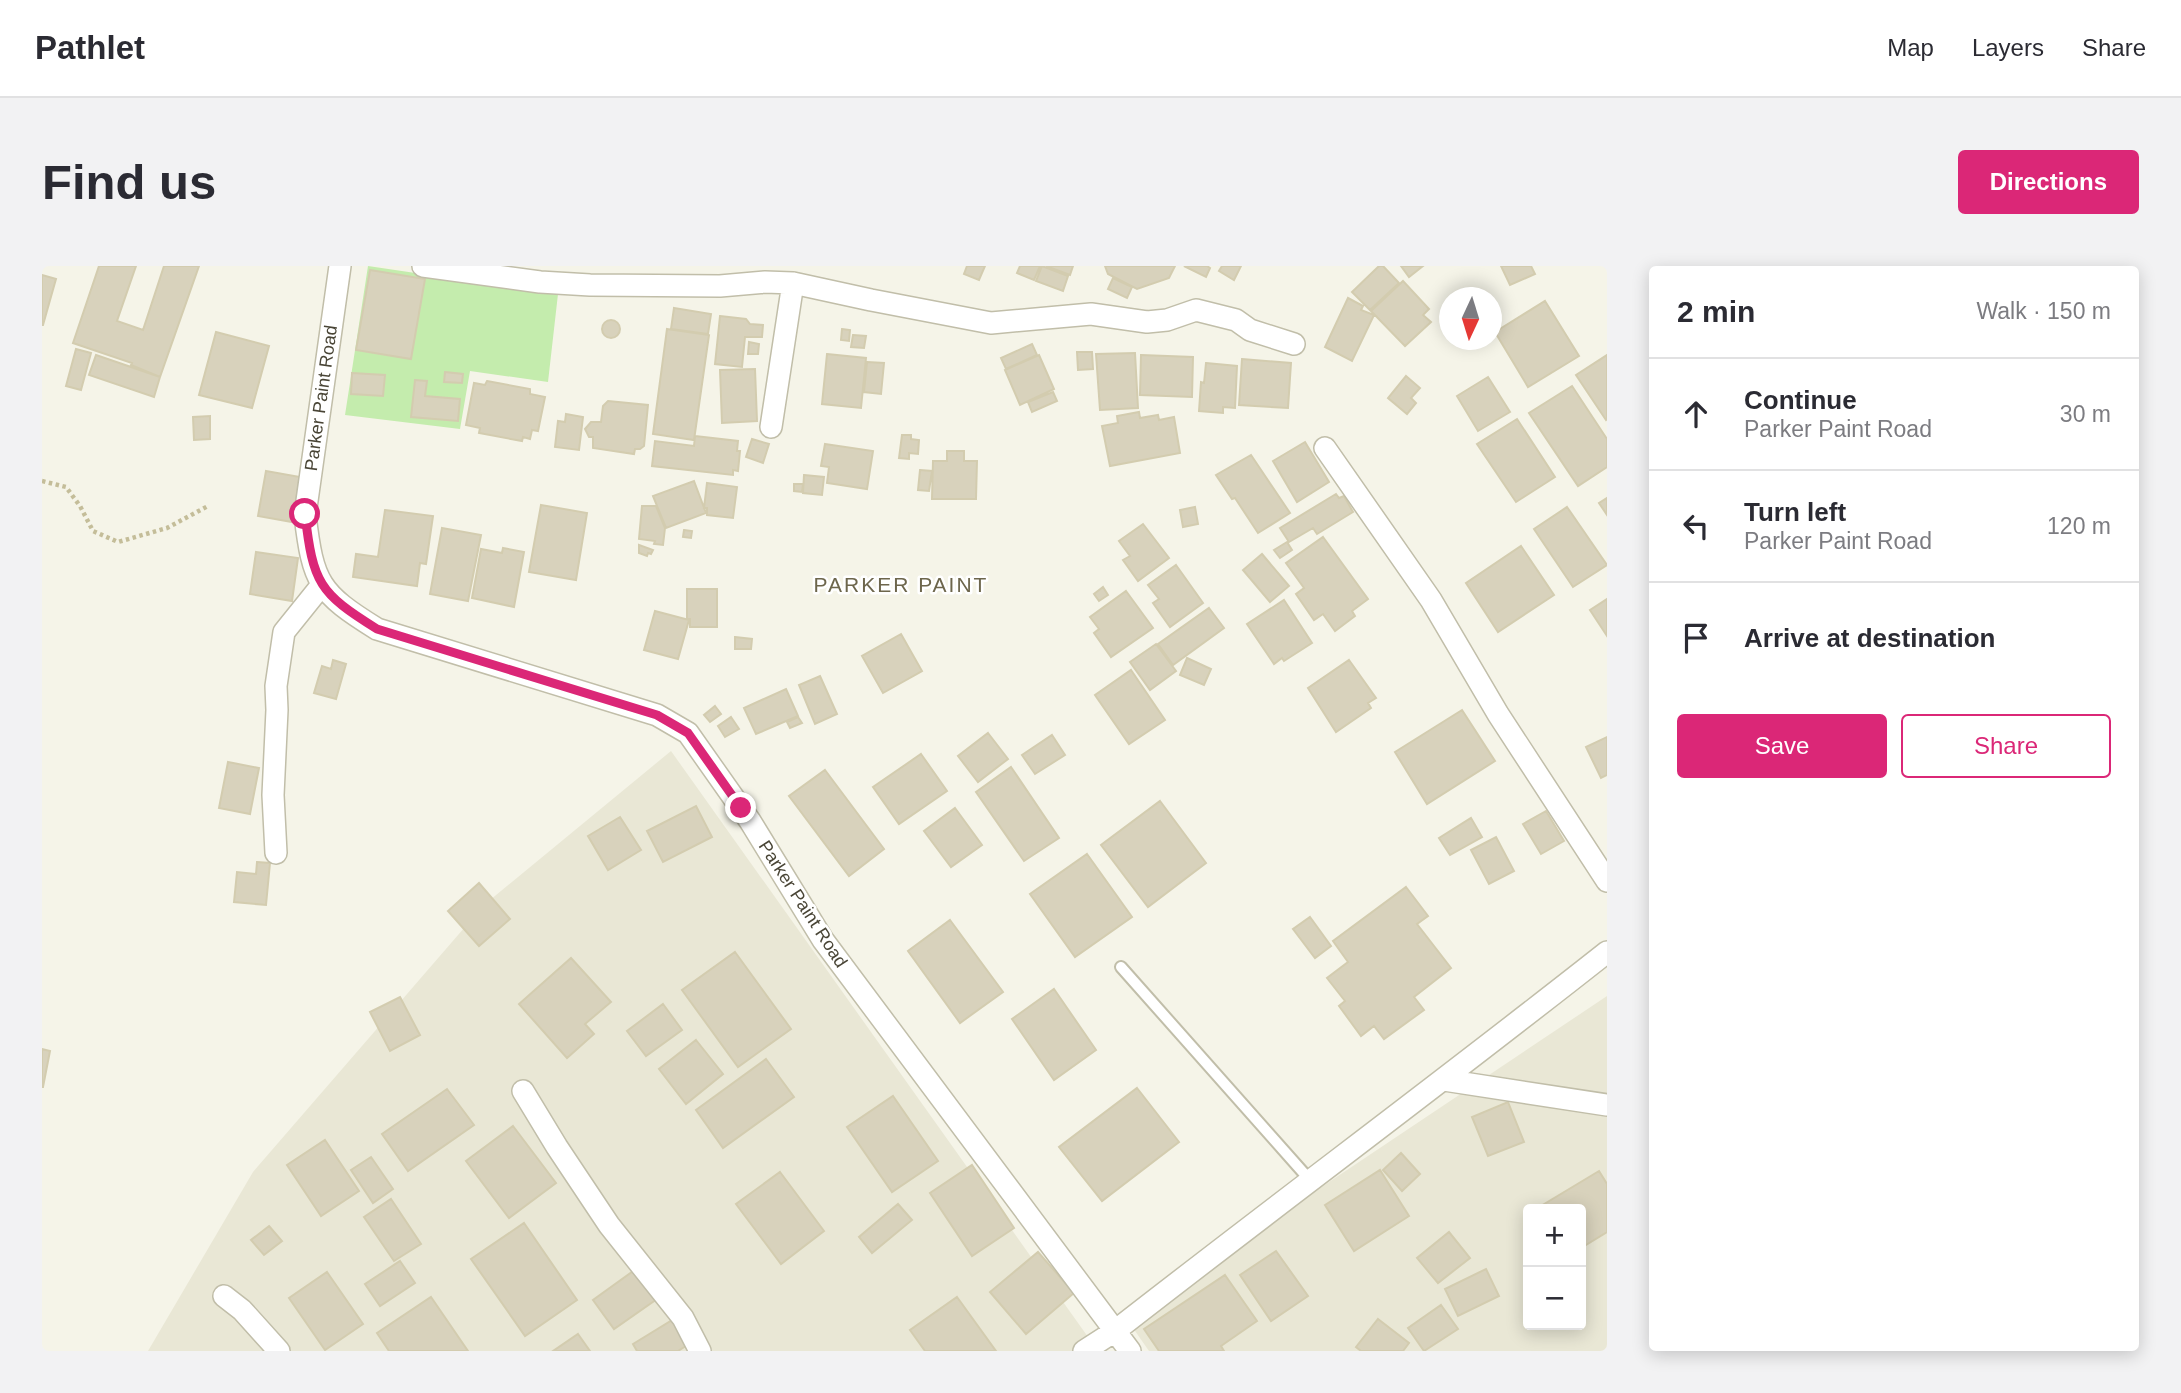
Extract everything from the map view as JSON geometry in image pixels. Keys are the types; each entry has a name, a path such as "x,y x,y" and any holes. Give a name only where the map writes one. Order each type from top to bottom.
{"street":[{"name":"Parker Paint Road","path":"340,266 305,514 309,555 321,586 344,609 377,629 657,715 688,733 750,821 823,940 1130,1351"},
{"path":"423,266 541,282 722,276 793,283 991,323 1091,314 1147,322 1167,320 1196,310 1236,320 1250,330 1294,344"},
{"path":"771,427 793,283"},
{"path":"1325,448 1431,600 1498,714 1607,881"},
{"path":"276,853 273,795 276,686 284,632 321,586"},
{"path":"1084,1351 1115,1331 1607,952"},
{"path":"1444,1080 1607,1105"},
{"path":"523,1091 601,1214 683,1318 700,1351"},
{"path":"225,1296 242,1310 279,1351"}],"lane":[{"path":"1121,967 1309,1179"}],"path":[{"path":"42,481 66,487 93,531 118,542 167,528 208,506"}],"shaded area":[{"path":"671,751 1098,1351 148,1351 253,1172 484,905"},
{"path":"1607,996 1607,1351 1149,1351 1126,1318"}],"green space":[{"path":"368,266 558,294 548,382 470,371 460,429 345,415"}],"building":[{"path":"99,266 136,266 117,321 143,330 164,266 199,266 160,377 131,365 132,363 73,343"},
{"path":"967,266 985,266 979,280 964,274"},
{"path":"1020,266 1040,266 1034,280 1017,273"},
{"path":"1042,266 1068,276 1063,291 1036,281"},
{"path":"1046,266 1073,266 1070,275"},
{"path":"1105,266 1175,266 1169,278 1137,289 1108,274"},
{"path":"1184,266 1207,266 1210,268 1206,277"},
{"path":"1222,266 1241,266 1234,280 1219,271"},
{"path":"1379,266 1383,266 1399,283 1370,310 1352,292"},
{"path":"1401,266 1423,266 1409,277"},
{"path":"1501,266 1531,266 1535,274 1510,285"},
{"path":"370,270 425,279 411,359 356,350"},
{"path":"42,275 56,279 43,325 42,325"},
{"path":"1113,278 1132,287 1127,298 1108,289"},
{"path":"1403,281 1429,309 1423,315 1431,322 1405,346 1371,311"},
{"path":"1348,298 1363,306 1361,310 1374,315 1352,361 1325,347"},
{"path":"1545,301 1579,356 1528,387 1502,344 1502,328"},
{"path":"674,308 711,314 708,334 671,329"},
{"path":"720,316 746,319 750,324 763,325 762,337 745,337 742,367 715,364"},
{"path":"611,320 617,323 620,329 617,335 611,338 605,335 602,329 605,323"},
{"path":"667,329 709,335 694,440 653,434"},
{"path":"842,329 850,330 849,341 841,340"},
{"path":"216,332 269,346 252,408 199,395"},
{"path":"853,335 866,336 864,348 851,347"},
{"path":"749,342 759,344 758,354 748,354"},
{"path":"1032,344 1037,355 1006,369 1001,358"},
{"path":"76,349 91,353 81,390 66,386"},
{"path":"1077,352 1092,352 1093,369 1078,370"},
{"path":"1135,353 1138,408 1100,410 1096,354"},
{"path":"827,354 866,358 861,408 822,404"},
{"path":"96,355 160,377 154,397 89,375"},
{"path":"1039,355 1054,389 1020,405 1005,370"},
{"path":"1141,355 1193,357 1192,397 1140,395"},
{"path":"1607,355 1607,419 1606,420 1576,375"},
{"path":"1242,359 1291,363 1288,408 1239,405"},
{"path":"867,362 884,363 881,394 864,392"},
{"path":"1206,363 1237,366 1235,408 1223,407 1223,413 1199,411 1201,382 1204,383"},
{"path":"755,369 757,421 722,423 720,370"},
{"path":"445,372 463,374 462,383 444,382"},
{"path":"352,373 385,375 383,396 351,394"},
{"path":"1406,376 1420,388 1411,398 1416,403 1407,414 1388,398"},
{"path":"1488,377 1510,412 1478,431 1457,396"},
{"path":"415,380 427,381 425,396 460,399 458,421 411,417"},
{"path":"487,381 530,389 530,394 545,397 538,431 532,430 530,439 523,437 522,441 479,433 480,428 466,425 474,383 485,385"},
{"path":"1572,386 1607,439 1607,467 1578,486 1529,413"},
{"path":"1053,392 1057,401 1032,412 1028,402"},
{"path":"608,401 648,405 644,446 635,449 634,454 593,448 593,437 589,437 585,429 591,422 601,422 603,406"},
{"path":"1139,412 1140,418 1158,415 1159,420 1174,417 1180,453 1110,466 1102,426 1118,423 1117,416"},
{"path":"566,414 583,417 579,450 555,447 558,421 565,422"},
{"path":"210,416 210,439 194,440 193,417"},
{"path":"1517,419 1555,477 1516,502 1477,444"},
{"path":"902,435 911,435 911,439 919,440 918,454 909,453 909,459 899,458"},
{"path":"695,436 738,441 738,471 733,470 733,475 652,466 655,441 694,446"},
{"path":"752,439 769,444 763,463 746,457"},
{"path":"1305,442 1329,482 1297,502 1273,461"},
{"path":"825,444 873,451 867,489 827,483 829,467 821,466"},
{"path":"947,451 964,451 964,461 977,461 976,499 932,499 933,461 947,461"},
{"path":"1251,455 1290,513 1258,533 1216,475"},
{"path":"920,470 932,471 929,491 918,490"},
{"path":"266,471 300,477 292,522 258,516"},
{"path":"804,475 824,477 822,495 803,493"},
{"path":"694,481 706,513 666,528 653,496"},
{"path":"707,483 737,487 733,518 707,515 707,508 704,508"},
{"path":"794,484 803,484 802,492 794,491"},
{"path":"1336,494 1339,498 1344,496 1353,512 1317,534 1313,528 1289,542 1280,528"},
{"path":"1607,498 1607,515 1599,503"},
{"path":"541,505 587,513 576,580 529,572"},
{"path":"642,506 656,506 665,528 663,545 639,539"},
{"path":"1195,507 1198,524 1183,527 1180,510"},
{"path":"1567,507 1607,565 1573,587 1534,529"},
{"path":"385,510 433,516 426,564 420,563 417,586 353,577 356,554 378,557"},
{"path":"1143,524 1169,558 1138,581 1123,560 1130,556 1119,541"},
{"path":"442,528 481,535 468,601 430,594"},
{"path":"684,530 692,531 691,538 683,537"},
{"path":"1323,537 1368,599 1352,611 1355,616 1335,631 1323,614 1314,620 1296,594 1304,588 1286,563"},
{"path":"1287,542 1292,550 1280,558 1274,550"},
{"path":"639,545 653,550 651,554 648,553 647,556 639,553"},
{"path":"1521,546 1554,595 1498,632 1466,583"},
{"path":"503,548 524,552 514,607 472,598 481,549 502,553"},
{"path":"256,552 298,558 292,601 250,594"},
{"path":"1262,554 1289,586 1270,602 1243,570"},
{"path":"1176,565 1203,603 1170,627 1153,603 1159,599 1148,585"},
{"path":"1103,587 1108,595 1099,601 1094,594"},
{"path":"687,589 717,589 717,627 690,627 690,619 687,619"},
{"path":"1126,591 1153,628 1111,657 1094,633 1099,629 1090,617"},
{"path":"1607,599 1607,636 1590,610"},
{"path":"1284,600 1312,643 1284,661 1282,658 1274,664 1247,624"},
{"path":"1209,608 1224,628 1173,665 1158,644"},
{"path":"655,611 689,620 678,659 644,650"},
{"path":"901,634 922,671 883,693 862,656"},
{"path":"735,637 752,639 751,649 735,649"},
{"path":"1156,644 1176,671 1150,690 1130,662"},
{"path":"1187,658 1211,669 1204,685 1180,675"},
{"path":"333,660 346,664 336,699 314,693 322,666 331,669"},
{"path":"1349,660 1376,698 1368,703 1371,708 1336,732 1308,688"},
{"path":"1131,670 1165,720 1129,744 1095,695"},
{"path":"820,676 837,714 815,724 799,685"},
{"path":"786,689 798,716 756,734 744,708"},
{"path":"715,706 721,714 710,722 704,715"},
{"path":"1462,710 1495,761 1427,804 1395,752"},
{"path":"731,717 739,729 725,737 718,726"},
{"path":"798,717 802,723 790,728 787,722"},
{"path":"988,733 1008,759 978,782 958,756"},
{"path":"1052,735 1065,755 1035,774 1022,755"},
{"path":"1607,737 1607,775 1601,778 1586,747"},
{"path":"921,754 947,791 899,824 873,787"},
{"path":"228,762 259,768 250,814 219,808"},
{"path":"1011,767 1059,838 1024,861 976,792"},
{"path":"825,770 884,849 849,876 789,796"},
{"path":"1160,801 1206,863 1148,907 1101,845"},
{"path":"696,806 712,837 663,862 647,831"},
{"path":"955,808 982,845 951,867 924,831"},
{"path":"1546,811 1564,841 1541,854 1523,824"},
{"path":"620,817 641,850 608,870 588,836"},
{"path":"1471,818 1482,837 1450,855 1439,838"},
{"path":"1496,837 1514,871 1489,884 1471,850"},
{"path":"1087,854 1132,917 1075,957 1030,894"},
{"path":"257,862 270,863 266,905 234,902 237,872 256,874"},
{"path":"479,883 510,919 479,946 448,911"},
{"path":"1406,887 1428,916 1417,924 1451,968 1414,997 1424,1010 1384,1039 1374,1026 1361,1036 1339,1006 1345,1001 1327,978 1348,962 1333,941"},
{"path":"1310,917 1331,946 1315,958 1293,929"},
{"path":"950,920 1003,992 960,1023 908,951"},
{"path":"735,952 791,1029 738,1067 682,990"},
{"path":"571,958 611,1002 585,1024 594,1034 567,1058 519,1004"},
{"path":"1054,989 1096,1050 1054,1080 1012,1019"},
{"path":"400,997 420,1035 390,1051 370,1012"},
{"path":"663,1004 682,1030 646,1056 627,1031"},
{"path":"696,1040 723,1074 686,1104 659,1069"},
{"path":"42,1049 50,1051 43,1087 42,1087"},
{"path":"766,1059 794,1097 723,1148 696,1110"},
{"path":"1137,1088 1179,1142 1102,1201 1059,1147"},
{"path":"447,1089 474,1125 408,1171 382,1134"},
{"path":"893,1096 938,1161 892,1192 847,1127"},
{"path":"1508,1102 1524,1142 1488,1156 1472,1117"},
{"path":"513,1126 556,1183 509,1218 466,1161"},
{"path":"325,1140 359,1191 321,1216 287,1165"},
{"path":"1401,1153 1420,1174 1402,1191 1383,1170"},
{"path":"371,1157 393,1189 373,1203 351,1170"},
{"path":"972,1165 1014,1228 972,1256 930,1193"},
{"path":"1380,1170 1409,1216 1354,1251 1325,1205"},
{"path":"1599,1171 1607,1184 1607,1232 1586,1245 1586,1204 1544,1204"},
{"path":"780,1172 824,1231 781,1264 736,1204"},
{"path":"391,1199 421,1244 394,1261 364,1217"},
{"path":"898,1204 912,1220 872,1253 859,1237"},
{"path":"524,1223 577,1300 525,1336 471,1259"},
{"path":"269,1226 282,1241 264,1255 251,1240"},
{"path":"1449,1232 1470,1258 1438,1283 1417,1258"},
{"path":"1276,1251 1308,1296 1271,1321 1240,1275"},
{"path":"1038,1252 1074,1293 1026,1334 990,1292"},
{"path":"400,1261 415,1283 380,1306 365,1284"},
{"path":"636,1269 657,1299 614,1329 593,1300"},
{"path":"1486,1269 1499,1296 1458,1316 1445,1289"},
{"path":"327,1272 363,1324 325,1350 289,1298"},
{"path":"1225,1275 1257,1321 1221,1346 1224,1351 1159,1351 1144,1329"},
{"path":"431,1297 468,1351 389,1351 377,1333"},
{"path":"957,1297 996,1351 925,1351 910,1330"},
{"path":"1441,1305 1458,1329 1424,1351 1408,1328"},
{"path":"674,1319 689,1344 678,1351 637,1351 633,1344"},
{"path":"1378,1319 1409,1343 1403,1351 1361,1351 1356,1347"},
{"path":"578,1334 590,1351 553,1351"}],"district":[{"name":"PARKER PAINT","path":"901,584"}],"route":[{"path":"305,514 309,555 321,586 344,609 377,629 657,715 688,733 741,808"}]}
